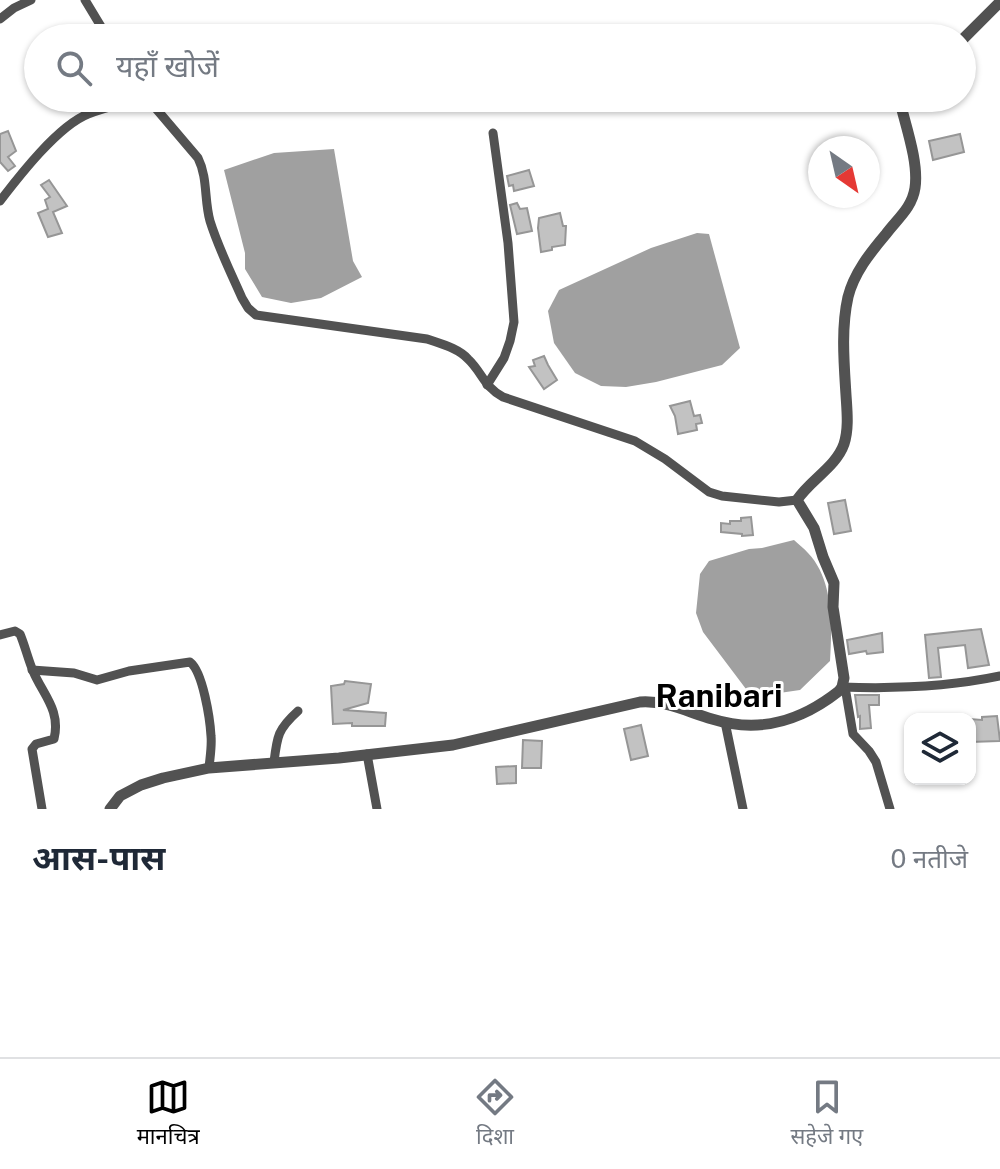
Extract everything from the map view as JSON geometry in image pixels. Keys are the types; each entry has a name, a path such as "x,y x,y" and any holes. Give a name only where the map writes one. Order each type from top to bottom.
{"street":[{"path":"0,19 31,0"},
{"path":"85,0 100,24"},
{"path":"976,26 1000,2"},
{"path":"0,201 32,161 72,124 95,112"},
{"path":"157,112 198,158 214,233 242,298 256,315 427,339 460,352 469,359 487,385 503,397 635,441 709,492 779,502 797,500 844,445 847,416 843,350 847,300 858,271 913,199 915,169 902,112"},
{"path":"487,385 504,358 514,322 508,243 493,133"},
{"path":"797,500 814,528 834,583 833,607 853,734 876,762 890,809"},
{"path":"0,635 15,631 20,634 32,670 50,701 56,729 54,739 36,744 32,749 42,809"},
{"path":"32,670 74,673 97,680 129,671 190,662 199,675 211,734 209,768"},
{"path":"110,809 129,790 163,778 209,768 453,745 640,702 667,704 725,722 761,725 788,721 813,709 844,687 922,688 1000,676"},
{"path":"274,762 279,730 298,711"},
{"path":"725,722 743,809"},
{"path":"367,754 377,809"}],"shaded area":[{"path":"334,149 353,261 362,277 321,298 291,303 262,297 245,269 245,253 224,170 274,153"},
{"path":"697,233 709,234 740,348 722,365 626,387 601,386 575,373 554,343 548,311 559,290 651,248"},
{"path":"794,540 806,551 823,576 830,604 830,661 800,690 752,697 703,632 696,613 700,574 709,561"}],"building":[{"path":"8,131 16,151 8,157 15,166 8,171 0,162 0,134"},
{"path":"960,134 964,152 933,160 929,141"},
{"path":"529,170 534,186 514,191 513,185 509,186 507,176"},
{"path":"49,180 67,206 53,212 62,233 48,237 38,213 48,209 45,200 50,197 41,185"},
{"path":"517,203 520,209 527,208 532,231 517,234 510,205"},
{"path":"560,213 563,226 566,226 565,245 541,252 539,218"},
{"path":"544,356 557,380 544,389 529,367 535,366 533,360"},
{"path":"690,401 694,416 700,415 702,423 696,424 697,430 678,434 670,406"},
{"path":"845,500 851,531 834,534 828,503"},
{"path":"751,517 753,535 721,532 721,523 730,524 730,521"},
{"path":"981,629 989,665 968,668 965,645 938,648 941,677 929,678 925,635"},
{"path":"882,633 883,652 849,654 847,640"},
{"path":"345,681 371,684 368,703 343,710 386,713 385,726 333,724 331,686 344,684"},
{"path":"855,695 879,695 879,705 869,705 871,728 860,729"},
{"path":"997,716 1000,741 976,742 976,720 982,720 982,717"},
{"path":"641,725 648,756 631,760 624,729"},
{"path":"523,740 542,741 541,768 522,768"},
{"path":"516,766 516,783 497,784 496,767"}],"district":[{"name":"Ranibari","path":"719,696"}]}
